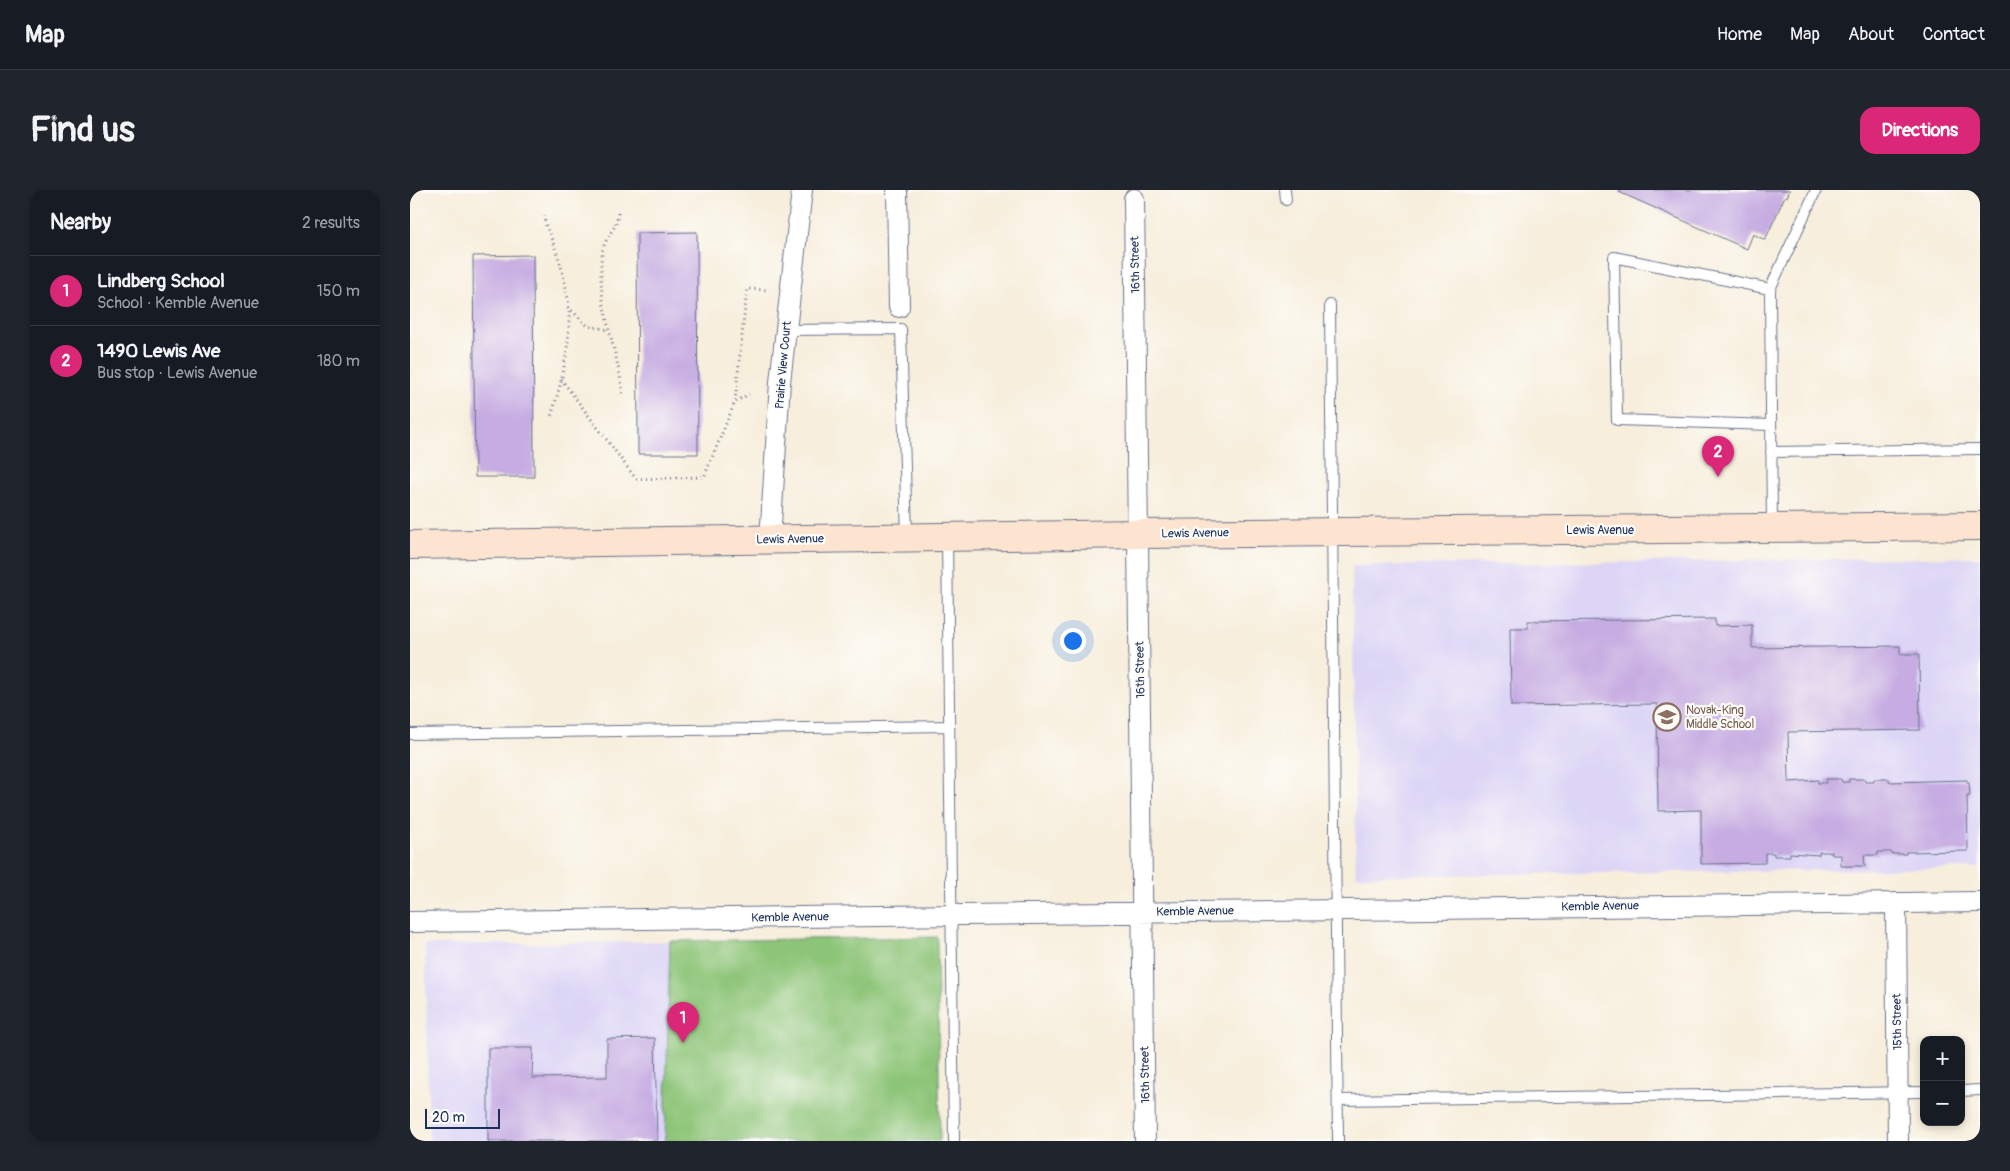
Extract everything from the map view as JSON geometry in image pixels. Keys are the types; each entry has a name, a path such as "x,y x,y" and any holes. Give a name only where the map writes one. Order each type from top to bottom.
{"main road":[{"name":"Lewis Avenue","path":"410,545 1138,534 1980,526"}],"street":[{"name":"Prairie View Court","path":"770,540 780,382 802,190"},
{"path":"897,190 899,307"},
{"name":"16th Street","path":"1138,194 1138,534 1146,1141"},
{"name":"Kemble Avenue","path":"410,922 1980,902"},
{"name":"15th Street","path":"1896,903 1898,1141"}],"lane":[{"path":"1772,528 1770,289 1816,190"},
{"path":"1770,289 1614,256 1617,420 1771,424"},
{"path":"1330,305 1338,1141"},
{"path":"786,330 901,329 907,538"},
{"path":"1771,452 1980,450"},
{"path":"947,537 954,1141"},
{"path":"410,734 949,726"},
{"path":"1965,1091 1980,1090"},
{"path":"1338,1100 1920,1092"}],"path":[{"path":"618,213 618,222 604,246 601,267 602,298 621,380 622,397"},
{"path":"544,215 545,224 555,248 566,288 568,307 566,347 561,379 550,419"},
{"path":"561,379 636,479 704,478 735,402 747,289 770,290"},
{"path":"568,307 588,326 610,330"},
{"path":"735,402 749,394"}],"shaded area":[{"name":"Novak-King Middle School","path":"1980,557 1980,868 1356,876 1352,566"},
{"path":"937,937 940,1141 429,1141 425,945"}],"green space":[{"path":"937,937 940,1141 665,1141 670,941"}],"building":[{"path":"1620,190 1790,190 1787,197 1785,196 1765,240 1753,234 1747,249 1619,192"},
{"path":"697,232 698,454 638,454 637,233"},
{"path":"533,255 534,477 475,477 473,256"},
{"path":"1715,619 1715,626 1752,625 1752,648 1900,646 1900,654 1919,654 1920,730 1788,732 1789,782 1818,780 1818,783 1826,783 1826,779 1841,779 1842,782 1849,782 1849,779 1865,779 1865,782 1874,782 1874,779 1889,779 1889,782 1967,780 1970,796 1967,796 1968,851 1906,852 1906,854 1878,852 1878,855 1864,855 1865,866 1841,866 1841,855 1832,855 1832,852 1819,852 1819,855 1790,853 1790,856 1774,856 1774,853 1765,853 1765,863 1701,864 1701,810 1658,811 1657,704 1511,706 1510,628 1528,628 1528,621"},
{"path":"655,1038 657,1141 488,1141 488,1048 533,1048 532,1078 607,1077 607,1039"}],"place":[{"name":"1490 Lewis Ave","path":"1718,477"},
{"name":"Novak-King Middle School","path":"1667,717"},
{"name":"Lindberg School","path":"683,1043"}]}
